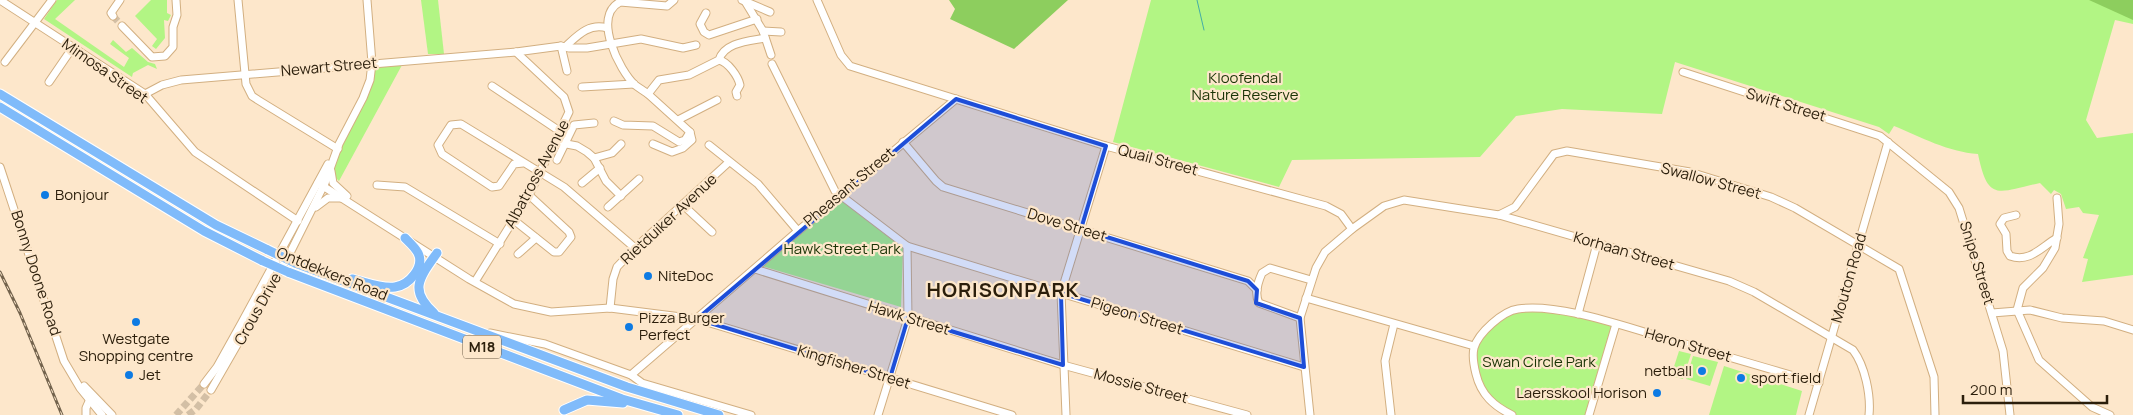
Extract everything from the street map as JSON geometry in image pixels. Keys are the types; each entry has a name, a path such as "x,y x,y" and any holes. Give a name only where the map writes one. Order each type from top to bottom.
{"main road":[{"name":"Ontdekkers Road","path":"0,94 216,225 294,263 627,387 719,415"},
{"name":"Ontdekkers Road","path":"0,107 204,231 263,261 622,399 678,415"},
{"path":"397,287 411,279 420,263 416,250 405,238"},
{"path":"313,269 380,286 397,287 407,284 414,279 433,254"},
{"path":"433,254 422,274 418,289 424,303 443,318"},
{"path":"564,410 587,400 643,405"}],"street":[{"name":"Mimosa Street","path":"0,0 145,94 194,152 298,221"},
{"path":"4,62 52,0"},
{"path":"113,16 111,13 120,0"},
{"path":"122,26 152,56 165,56 173,47 176,0"},
{"path":"238,0 244,74 246,84 252,96 338,147"},
{"name":"Crous Drive","path":"211,390 311,212 338,147 366,92 372,63 367,0"},
{"path":"653,144 667,151 675,152 691,143 690,132 648,94 634,84 610,43 606,28 616,4 620,2 635,1 641,4 667,6 674,0"},
{"name":"Quail Street","path":"817,0 841,55 848,64 915,82 956,99 1106,146 1326,206 1341,214 1352,229"},
{"path":"744,2 770,12"},
{"path":"744,2 757,19 771,55"},
{"path":"706,12 700,24 704,32 709,35 728,27 757,19"},
{"path":"567,71 564,46 592,27 606,28"},
{"path":"719,60 722,52 728,48 764,34 781,32"},
{"name":"Newart Street","path":"145,94 170,82 244,74 516,52 564,46 577,48 648,39 683,48 696,45"},
{"path":"50,82 72,47"},
{"name":"Albatross Avenue","path":"479,283 529,195 569,112 567,102 556,88 516,52"},
{"path":"648,94 661,79 689,75 719,60 726,62 739,80 740,84 736,91 737,96"},
{"path":"772,64 830,183 839,196"},
{"name":"Swift Street","path":"1682,72 1865,130 1888,142"},
{"path":"582,87 634,84"},
{"path":"492,86 561,132"},
{"path":"943,94 944,109"},
{"name":"Pheasant Street","path":"631,376 839,196 956,99"},
{"path":"678,120 717,100"},
{"path":"614,121 623,125 653,126 679,142 684,140 690,132"},
{"path":"557,160 574,125 594,123"},
{"path":"523,162 514,164 499,186 490,186 439,152 438,143 453,124 461,124 523,162 539,174 571,193 635,248"},
{"path":"556,142 580,147 594,158 606,181 621,196"},
{"name":"Dove Street","path":"903,142 936,181 944,187 1248,281 1257,290 1256,298 1261,305 1300,318"},
{"name":"Mouton Road","path":"1809,415 1888,142"},
{"name":"Snipe Street","path":"1888,142 1956,200 2006,362 2010,415"},
{"path":"594,158 613,153 621,144"},
{"path":"709,145 758,184 798,231"},
{"path":"1066,415 1061,293 1106,146"},
{"name":"Crous Drive","path":"204,384 217,367 298,221 322,183 338,147"},
{"name":"Swallow Street","path":"1515,207 1554,154 1572,151 1690,172 1790,205 1896,266 1901,272 1934,377 1935,415"},
{"path":"334,158 331,178 346,197 405,238 433,254"},
{"name":"Rietduiker Avenue","path":"610,308 615,270 635,248 729,162"},
{"name":"Bonny Doone Road","path":"0,166 60,351 75,378 91,397 102,415"},
{"path":"582,183 600,168"},
{"path":"608,207 639,179"},
{"path":"322,183 433,254"},
{"path":"377,185 405,187 500,244"},
{"path":"515,220 556,252 571,236 529,195"},
{"name":"Pigeon Street","path":"839,196 907,246 1304,367"},
{"path":"311,212 325,199 346,197"},
{"path":"2057,198 2057,238 2047,262 2023,288 2017,310 2039,360 2092,407 2110,415"},
{"name":"Korhaan Street","path":"1352,229 1384,206 1404,200 1519,221 1740,285 1850,348 1858,359 1869,399 1869,415"},
{"path":"683,205 712,232"},
{"path":"1499,216 1515,207 1519,221"},
{"path":"2016,215 2004,218 2000,224 2006,234 2007,251 2010,256 2017,258 2030,256 2057,238"},
{"path":"1310,415 1300,318 1311,280 1321,257 1352,229"},
{"path":"518,254 536,238"},
{"path":"1578,314 1597,244"},
{"path":"879,414 908,318 907,246"},
{"name":"Kingfisher Street","path":"433,254 506,301 551,312 610,308 697,319 1012,415"},
{"path":"1257,290 1260,277 1264,271 1273,268 1311,280"},
{"name":"Hawk Street","path":"755,269 1064,365"},
{"path":"1248,281 1260,277"},
{"path":"1306,298 1474,346 1474,367 1484,393 1494,404 1512,415"},
{"name":"Heron Street","path":"1474,346 1494,321 1513,310 1526,308 1578,314 1819,383"},
{"path":"1992,313 2030,310 2062,318 2104,321 2133,330"},
{"path":"1391,415 1385,361 1394,324"},
{"path":"1589,415 1616,324"},
{"name":"Ontdekkers Road","path":"480,333 506,335 545,344 631,376 645,384 751,415"},
{"name":"Mossie Street","path":"1064,365 1247,415"},
{"path":"86,415 86,408 91,397"},
{"name":"Bonny Doone Road","path":"91,397 112,415"}],"highlighted area":[{"path":"956,99 1106,146 1081,229 1248,281 1257,290 1256,303 1300,318 1304,367 1061,293 1063,365 908,318 890,378 697,319"}],"green space":[{"path":"57,0 75,0 55,19 124,67 129,58 110,44 113,40 126,52 132,48 148,62 155,64 157,69 148,65 133,73 132,77 44,19"},
{"path":"151,0 167,0 167,13 171,15 168,21 164,20 165,38 156,49 152,46 157,39 135,16"},
{"path":"421,0 438,0 444,54 428,54"},
{"path":"949,0 1068,0 1014,49 950,19 955,9"},
{"name":"Kloofendal Nature Reserve","path":"1151,0 2133,0 2133,24 2115,20 2086,120 2097,138 2133,133 2133,275 2082,282 2088,259 2083,258 2099,215 2083,213 2079,207 2066,209 2061,194 2054,190 2051,194 2040,183 2005,191 1991,187 1982,170 1978,154 1945,147 1894,126 1889,134 1879,127 1675,62 1662,114 1562,109 1516,116 1480,157 1292,160 1279,187 1113,142"},
{"path":"2089,0 2133,0 2133,20"},
{"path":"376,65 402,65 339,181 333,175 336,161 347,133 367,93"},
{"name":"Hawk Street Park","path":"840,200 903,248 901,307 762,266"},
{"name":"Swan Circle Park","path":"1510,311 1556,311 1616,324 1589,415 1512,415 1499,408 1479,384 1474,346 1490,325"},
{"name":"netball","path":"1679,351 1691,354 1683,379 1671,376"},
{"name":"netball","path":"1693,356 1718,362 1710,386 1686,379"},
{"name":"sport field","path":"1724,366 1802,391 1796,415 1709,415"}],"waterway":[{"path":"1197,0 1204,30"}],"tunnel":[{"path":"113,16 122,26"},
{"path":"176,415 204,384"},
{"path":"188,415 196,409 211,390"}],"railway":[{"path":"0,272 20,313 62,415"}],"place":[{"name":"Bonjour","path":"45,195"},
{"name":"NiteDoc","path":"648,276"},
{"name":"Westgate Shopping centre","path":"136,322"},
{"name":"Pizza Burger Perfect","path":"629,327"},
{"name":"netball","path":"1702,371"},
{"name":"Jet","path":"129,375"},
{"name":"sport field","path":"1741,378"},
{"name":"Laersskool Horison","path":"1657,393"}],"district":[{"name":"HORISONPARK","path":"1003,290"}]}
